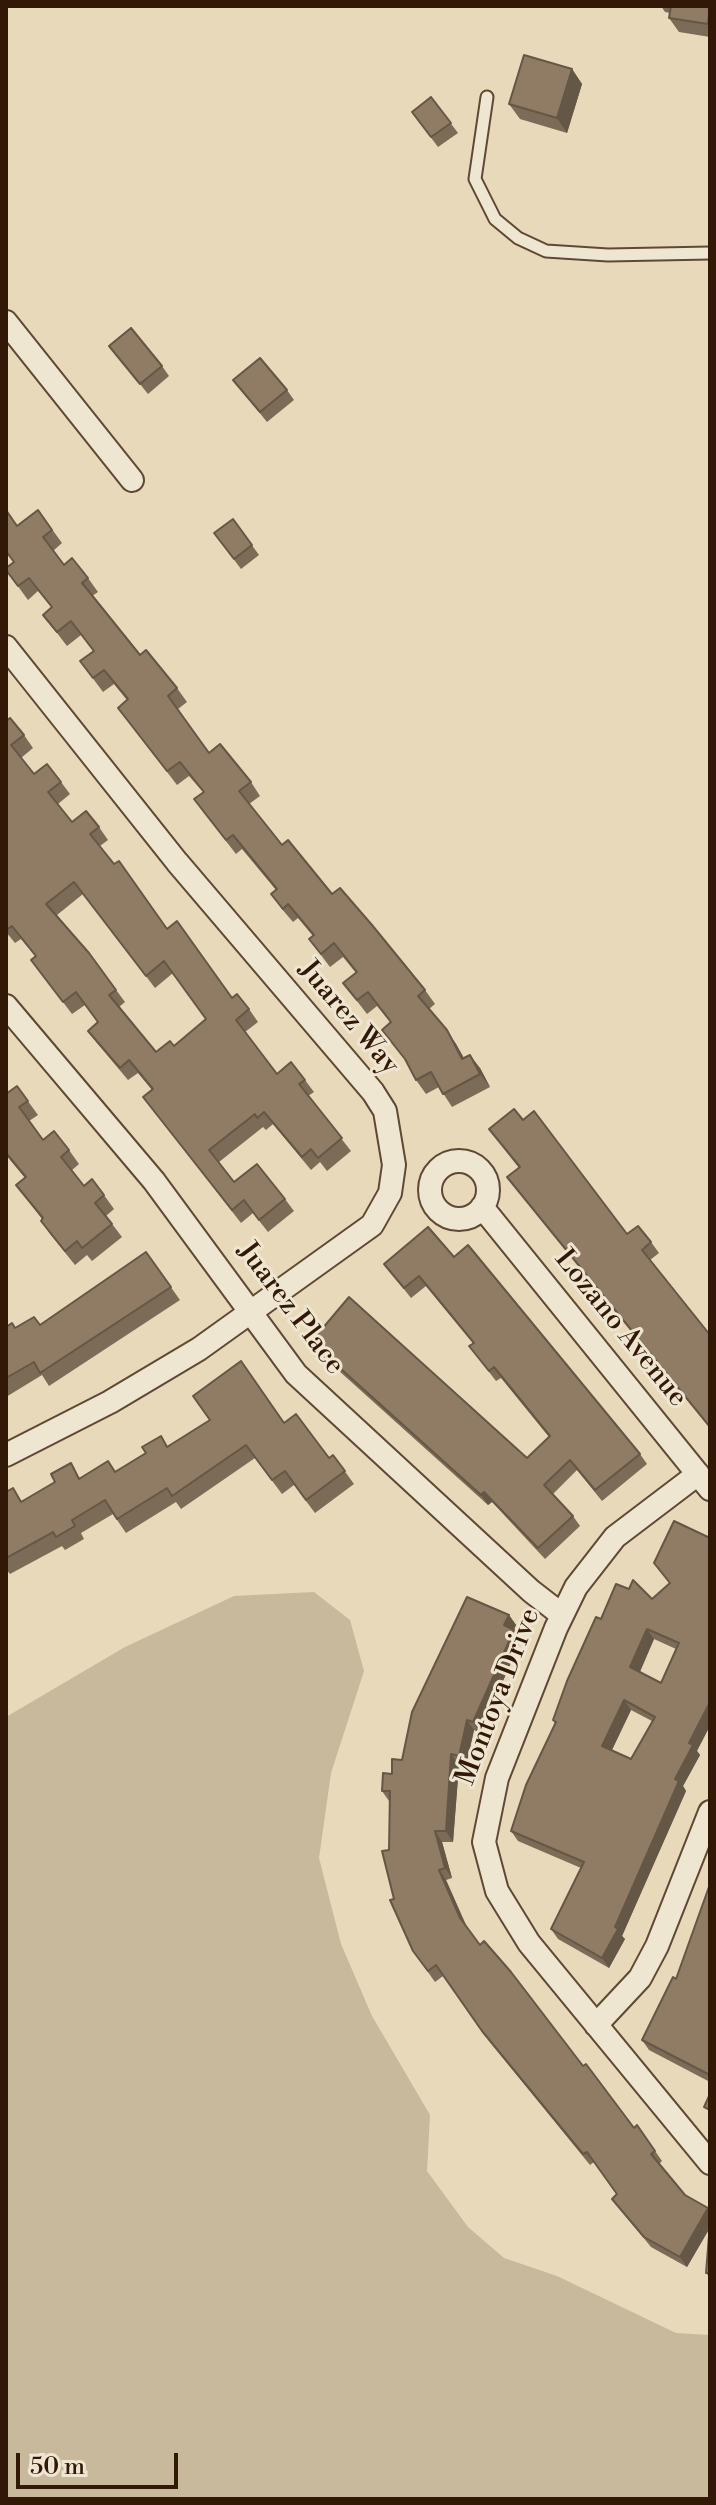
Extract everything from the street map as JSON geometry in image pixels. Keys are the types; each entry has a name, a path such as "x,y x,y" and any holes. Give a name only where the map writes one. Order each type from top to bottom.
{"street":[{"path":"6,322 132,480"},
{"name":"Juarez Way","path":"6,647 177,862 373,1092 385,1111 394,1165 390,1193 372,1225 199,1349 110,1402 6,1455"},
{"name":"Juarez Place","path":"6,1006 154,1181 296,1374 531,1591 562,1615"},
{"name":"Lozano Avenue","path":"482,1207 704,1481"},
{"name":"Montoya Drive","path":"704,1481 615,1537 576,1587 497,1778 484,1842 497,1891 515,1922 710,2163"},
{"path":"596,2025 640,1978 657,1946 710,1812"}],"lane":[{"path":"487,97 475,179 495,219 518,238 546,251 608,255 710,253"}],"shaded area":[{"path":"314,1592 350,1620 364,1671 331,1773 319,1858 341,1944 372,2016 430,2115 427,2171 468,2227 504,2258 557,2276 676,2333 710,2335 710,2499 6,2499 6,1717 125,1647 234,1596"}],"building":[{"path":"671,6 710,6 708,24 669,18"},
{"path":"524,55 572,69 557,118 509,104"},
{"path":"431,97 451,123 431,137 412,112"},
{"path":"131,328 162,366 140,384 109,346"},
{"path":"260,358 287,390 260,412 233,380"},
{"path":"6,510 17,526 38,510 52,530 43,537 64,565 72,558 88,578 82,583 140,655 146,650 177,688 168,696 209,753 220,744 251,782 239,791 282,845 288,840 332,894 340,888 372,925 425,990 418,996 447,1030 462,1059 470,1055 480,1074 443,1094 431,1072 416,1080 405,1059 382,1030 391,1022 368,992 357,1000 343,983 357,972 334,943 321,954 309,939 314,935 288,904 283,909 271,894 277,889 233,835 226,840 194,799 204,792 180,762 167,771 118,708 128,699 104,670 93,678 80,661 94,651 71,621 57,632 43,615 52,607 29,578 18,586 6,570 14,562 6,551"},
{"path":"233,519 252,545 234,559 214,533"},
{"path":"10,718 24,735 11,745 34,774 47,764 61,782 48,792 72,822 86,811 99,827 90,834 114,864 119,861 167,929 177,921 232,998 237,994 249,1009 236,1020 277,1074 291,1062 305,1080 299,1084 342,1138 318,1158 311,1149 302,1157 264,1112 257,1118 255,1114 209,1150 234,1182 257,1164 285,1199 259,1220 244,1200 232,1210 143,1097 153,1089 129,1060 120,1068 88,1031 98,1022 76,992 63,1002 31,960 36,956 12,926 6,930 6,721","holes":["74,882 146,976 164,961 206,1019 174,1046 170,1041 156,1052 109,995 116,990 89,953 46,904"]},
{"path":"17,1086 28,1101 19,1107 43,1140 54,1131 69,1150 61,1157 84,1186 92,1179 104,1195 95,1203 112,1224 82,1248 77,1241 65,1251 16,1185 26,1177 6,1153 6,1094"},
{"path":"514,1109 523,1120 534,1111 627,1234 638,1226 651,1242 642,1250 710,1335 710,1427 507,1177 520,1167 489,1129"},
{"path":"428,1227 454,1257 468,1245 640,1454 595,1490 570,1460 544,1485 573,1516 538,1548 484,1492 481,1495 311,1342 349,1297 527,1458 550,1436 494,1367 489,1371 469,1346 474,1343 419,1276 404,1288 384,1264"},
{"path":"146,1252 171,1287 40,1373 34,1362 6,1378 6,1327 12,1323 15,1328 34,1317 40,1325"},
{"path":"241,1361 284,1423 296,1414 329,1458 333,1455 345,1471 306,1500 285,1471 272,1480 246,1445 172,1496 167,1488 117,1519 105,1500 72,1520 75,1526 56,1537 53,1532 6,1558 6,1492 13,1488 21,1502 55,1482 51,1474 71,1463 79,1479 108,1461 115,1472 146,1453 142,1447 161,1436 167,1447 210,1420 193,1396"},
{"path":"674,1521 710,1538 710,1702 689,1743 693,1745 675,1779 679,1781 615,1927 618,1929 602,1958 551,1929 584,1862 511,1831 526,1785 556,1722 553,1720 567,1681 596,1617 601,1619 616,1584 629,1589 633,1580 652,1599 670,1583 654,1563","holes":["647,1629 679,1643 661,1683 630,1667","624,1700 655,1717 631,1759 602,1746"]},
{"path":"467,1597 509,1615 504,1625 514,1630 473,1722 467,1720 459,1756 451,1754 446,1831 435,1831 445,1868 439,1870 460,1918 480,1945 484,1941 583,2066 586,2064 634,2128 637,2125 655,2151 651,2154 685,2195 708,2208 680,2257 644,2237 612,2199 617,2194 587,2152 583,2154 482,2031 436,1965 428,1971 413,1951 390,1900 394,1899 382,1851 389,1850 390,1791 382,1791 383,1773 392,1774 392,1759 402,1760 412,1712"},
{"path":"710,1884 710,2075 642,2040 673,1977 676,1979"},
{"path":"710,2094 710,2110 704,2107"},
{"path":"710,2223 710,2273 706,2273"}]}
